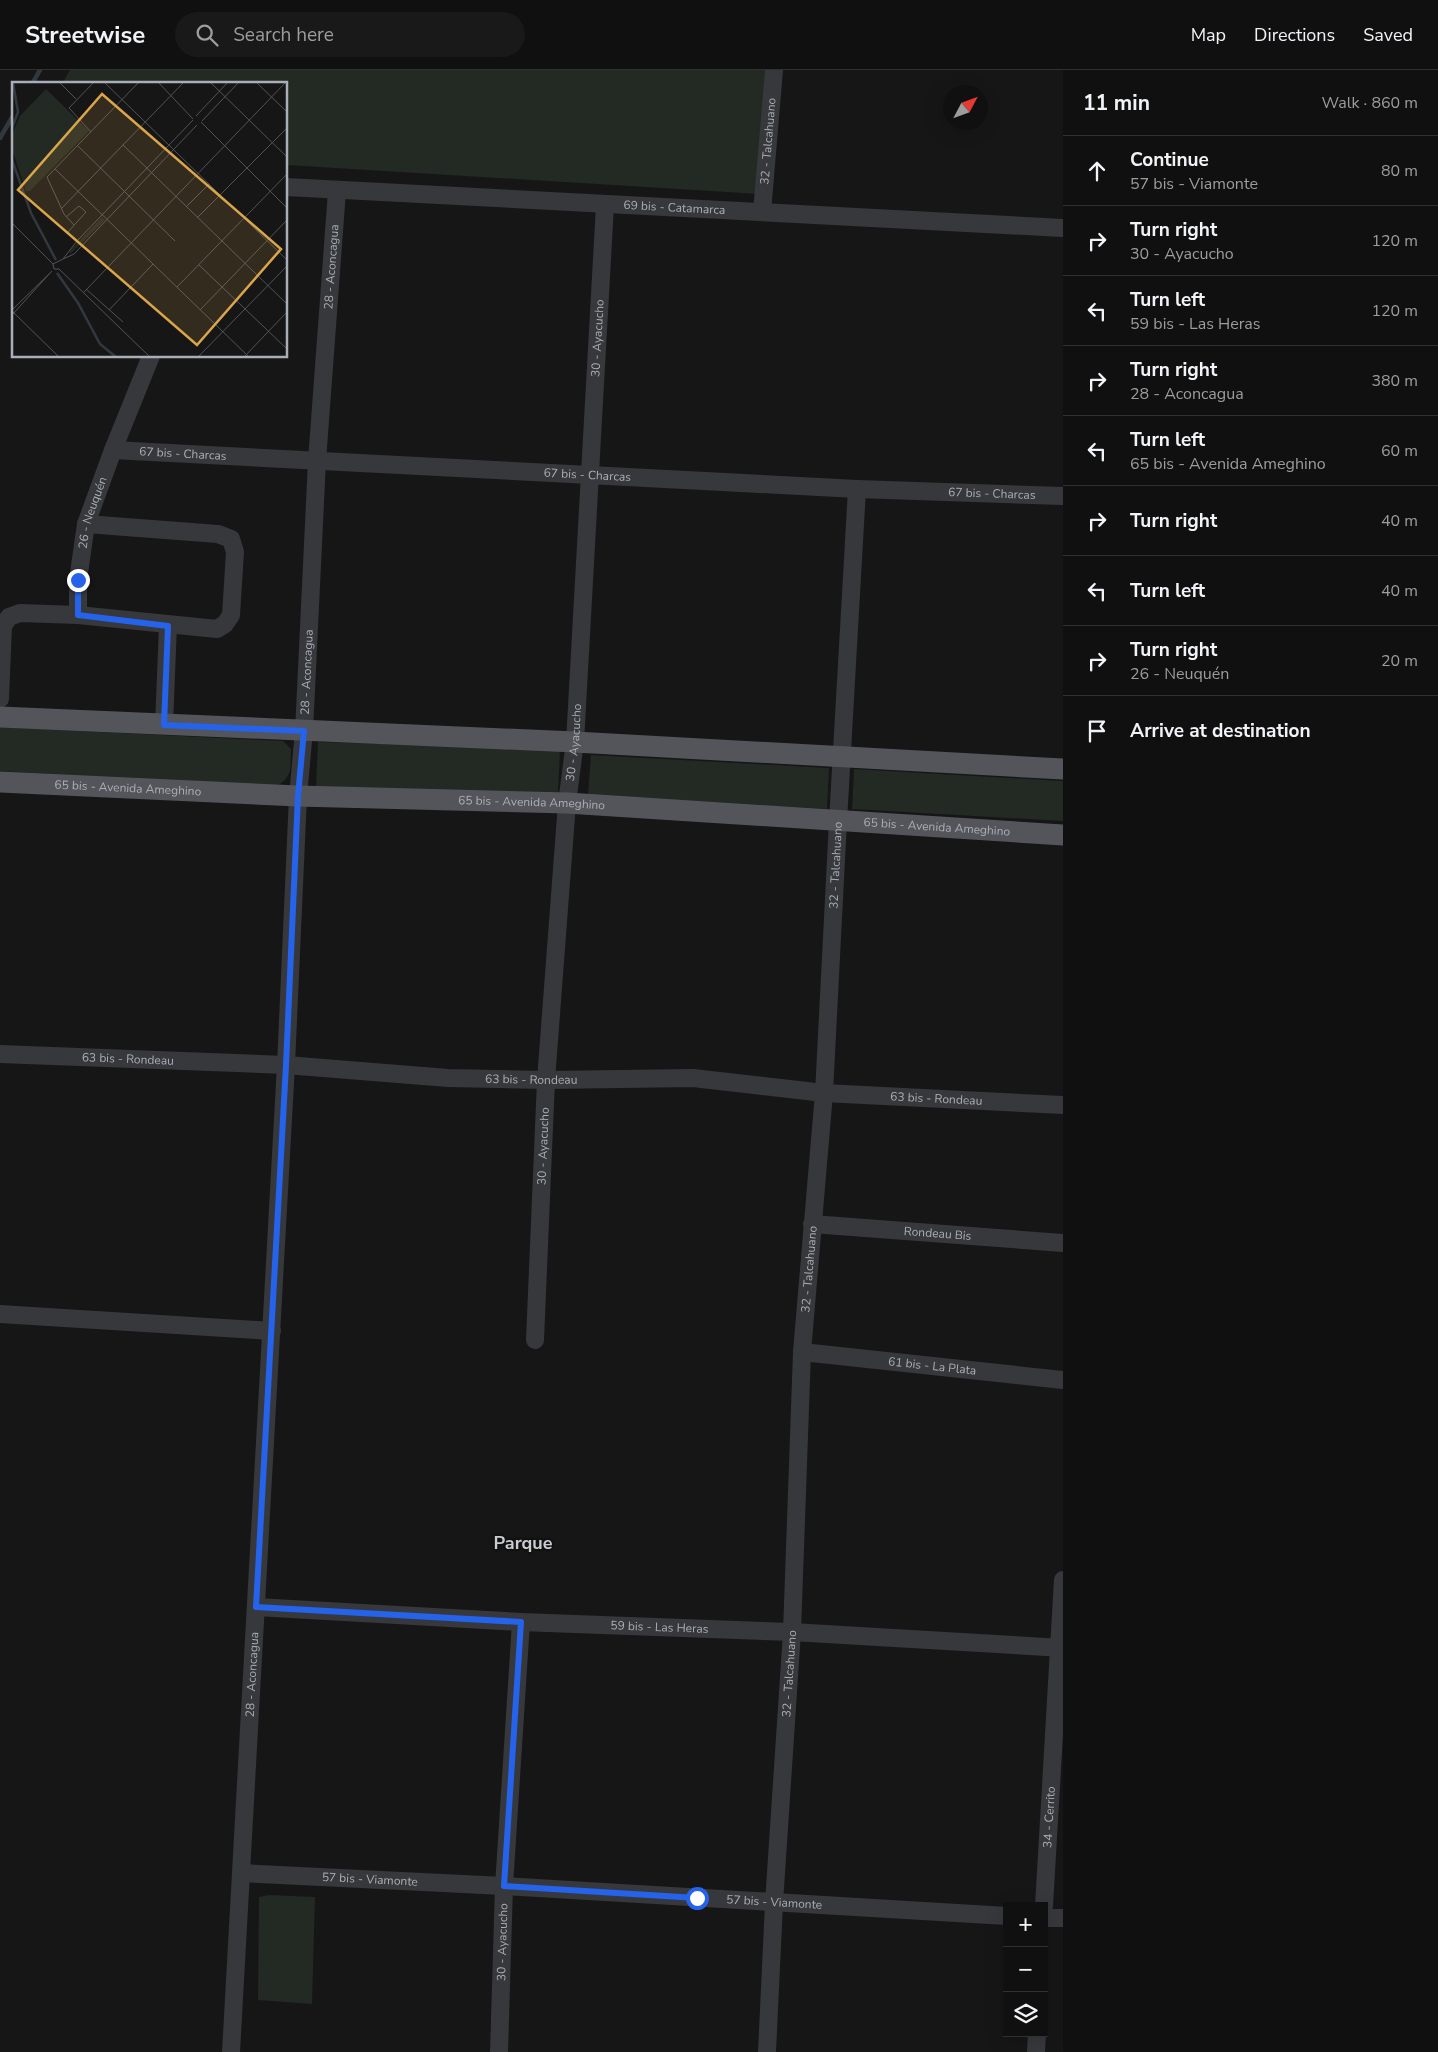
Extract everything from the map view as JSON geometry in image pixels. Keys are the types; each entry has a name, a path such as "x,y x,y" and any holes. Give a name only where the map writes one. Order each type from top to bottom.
{"main road":[{"path":"0,718 575,742 1063,769"},
{"name":"65 bis - Avenida Ameghino","path":"0,782 298,796 567,803 1063,835"}],"street":[{"name":"32 - Talcahuano","path":"762,212 774,70"},
{"name":"69 bis - Catamarca","path":"288,187 1063,228"},
{"name":"28 - Aconcagua","path":"231,2052 272,1331 298,796 304,731 317,461 337,191"},
{"name":"30 - Ayacucho","path":"535,1340 546,1080 567,803 575,742 605,205"},
{"name":"26 - Neuquén","path":"78,615 78,580 86,524 113,450 150,358"},
{"name":"67 bis - Charcas","path":"113,450 858,488 1063,496"},
{"name":"32 - Talcahuano","path":"767,2052 774,1903 792,1632 802,1352 824,1093 858,488"},
{"path":"0,699 3,626 9,617 20,613 78,615 168,626 217,629 225,624 231,615 235,552 231,539 218,534 86,524"},
{"path":"164,725 168,626"},
{"name":"63 bis - Rondeau","path":"0,1054 286,1065 448,1078 546,1080 693,1078 824,1093 1063,1105"},
{"name":"Rondeau Bis","path":"812,1224 1063,1243"},
{"path":"0,1314 272,1331"},
{"name":"61 bis - La Plata","path":"802,1352 1063,1380"},
{"name":"34 - Cerrito","path":"1044,1902 1061,1648 1063,1580"},
{"name":"59 bis - Las Heras","path":"256,1607 521,1622 792,1632 1061,1648"},
{"name":"30 - Ayacucho","path":"498,2052 504,1886 521,1622"},
{"name":"57 bis - Viamonte","path":"241,1873 504,1886 1003,1916"},
{"path":"1048,1918 1063,1918"},
{"path":"1036,2052 1037,2037"}],"shaded area":[{"path":"70,70 766,70 759,194 288,165 288,82 63,82"},
{"path":"0,727 283,741 291,749 290,771 285,780 274,787 0,771"},
{"path":"318,742 560,749 558,794 316,787"},
{"path":"591,755 829,768 827,809 588,795"},
{"path":"854,769 1063,781 1063,821 852,809"},
{"path":"269,1895 315,1897 312,2004 258,2000 259,1897"}],"waterway":[{"path":"33,82 40,70"},
{"path":"0,138 12,117"}],"district":[{"name":"Parque","path":"523,1543"}],"route":[{"path":"78,580 78,615 168,626 164,725 304,731 298,796 286,1065 256,1607 521,1622 504,1886 697,1898"}]}
